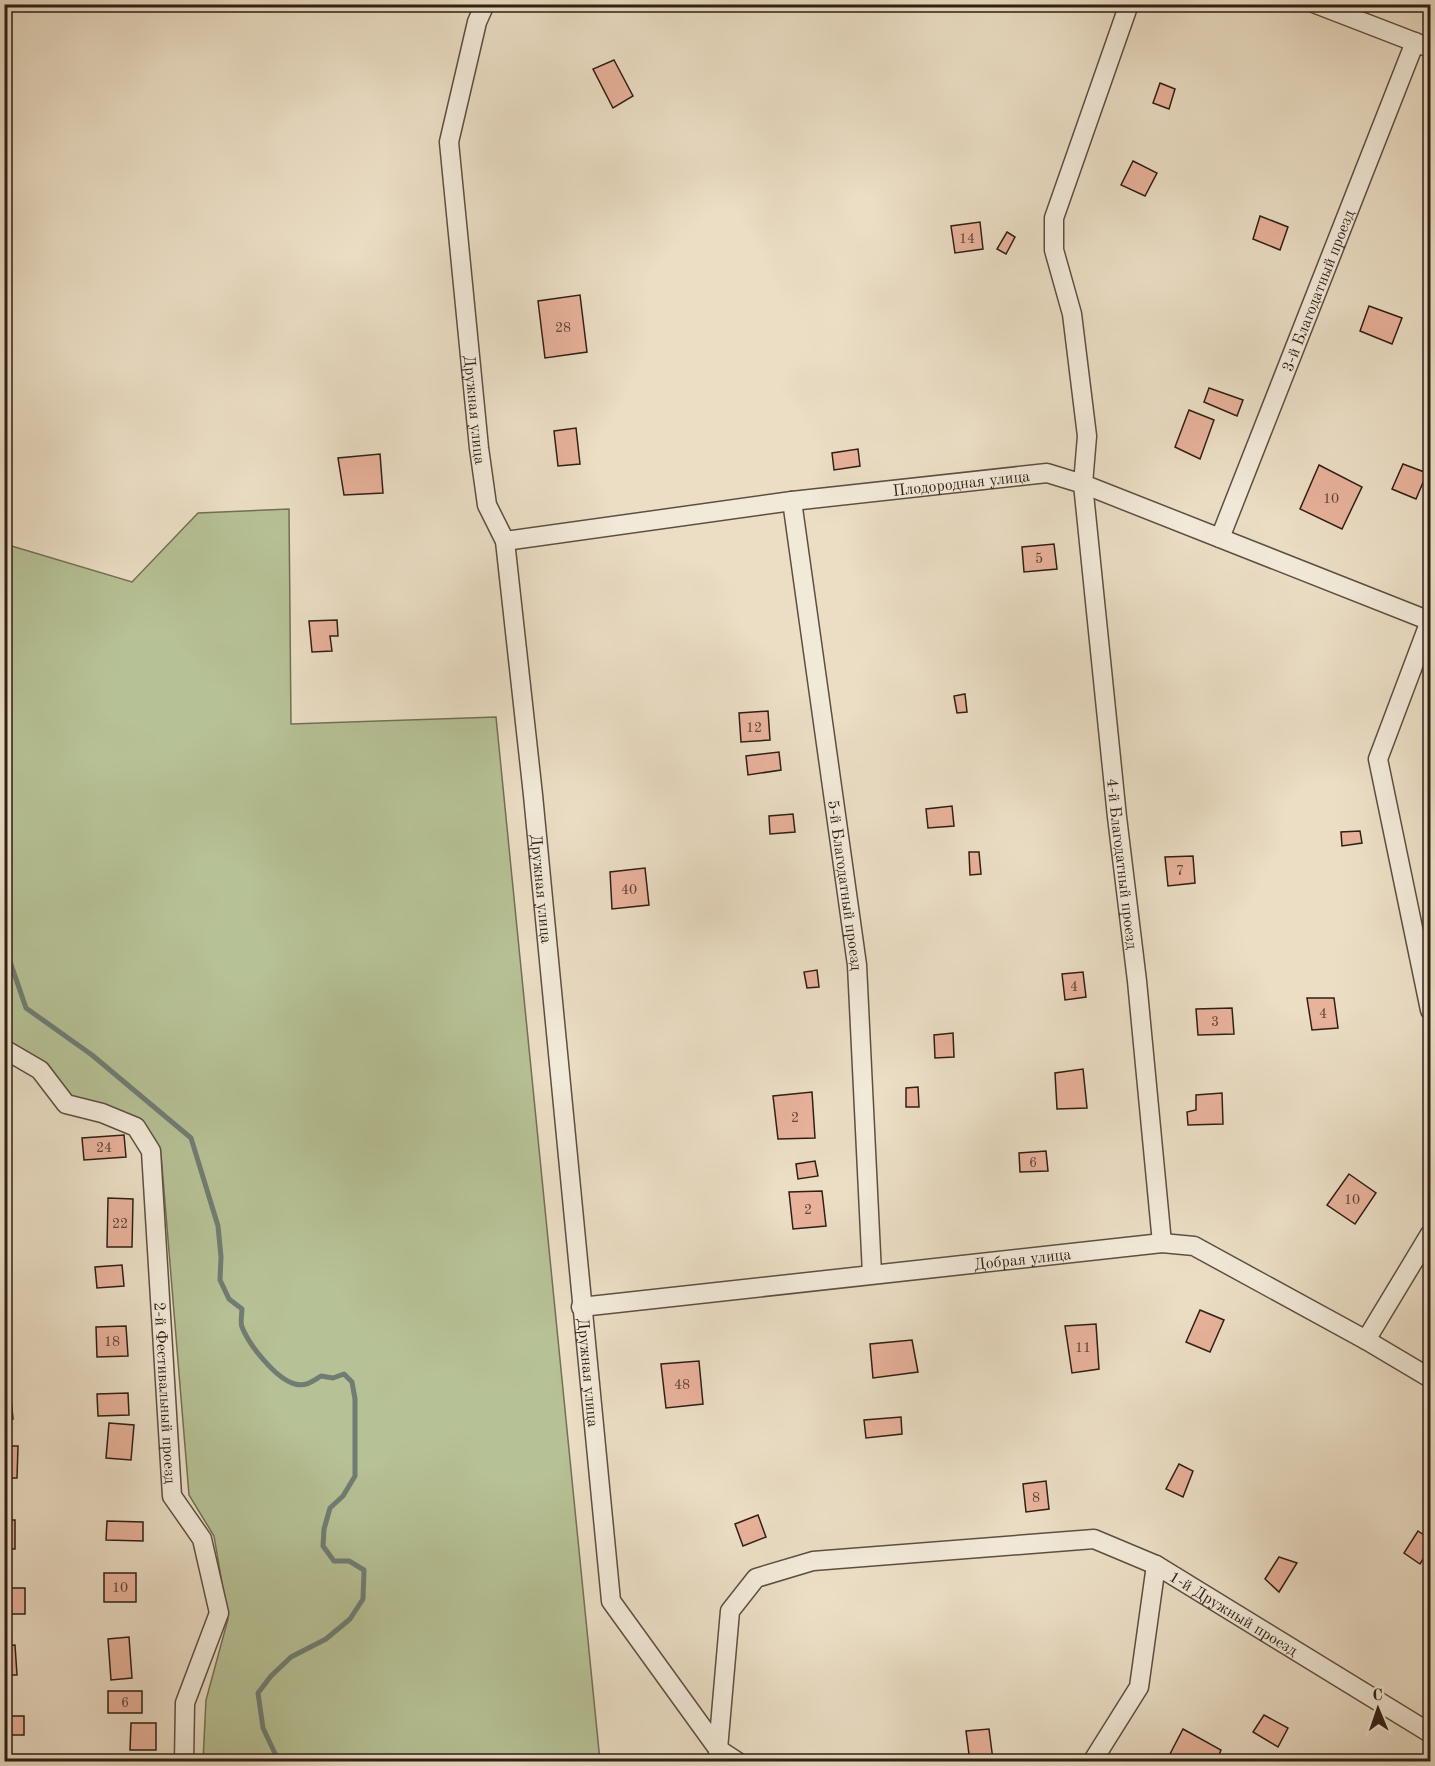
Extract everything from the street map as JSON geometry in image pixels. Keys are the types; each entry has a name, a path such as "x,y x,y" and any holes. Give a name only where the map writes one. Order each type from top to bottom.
{"street":[{"name":"Дружная улица","path":"486,4 477,22 449,142 479,448 487,505 505,541 534,807 611,1601 718,1755"},
{"name":"4-й Благодатный проезд","path":"1129,4 1054,218 1054,250 1072,314 1087,436 1083,484 1117,817 1137,981 1162,1243"},
{"path":"1316,4 1423,45"},
{"name":"3-й Благодатный проезд","path":"1220,538 1423,45"},
{"name":"Плодородная улица","path":"505,541 792,501 1047,472 1083,484 1430,621"},
{"name":"5-й Благодатный проезд","path":"792,501 857,965 872,1274"},
{"path":"1430,621 1378,759 1431,1010"},
{"name":"2-й Фестивальный проезд","path":"4,1049 40,1070 66,1104 102,1113 136,1127 151,1151 172,1496 202,1539 219,1613 185,1704 184,1761"},
{"path":"1366,1340 1431,1234"},
{"name":"Добрая улица","path":"581,1307 1162,1243 1194,1246 1431,1378"},
{"path":"738,1761 718,1755 730,1611 756,1578 813,1561 1094,1539 1156,1565"},
{"name":"1-й Дружный проезд","path":"1092,1761 1139,1687 1156,1565 1431,1733"}],"green space":[{"path":"289,509 291,724 496,717 600,1761 203,1761 206,1700 228,1619 214,1536 189,1495 161,1154 140,1121 72,1097 47,1063 5,1039 5,544 132,582 198,513"}],"building":[{"path":"614,60 633,96 613,108 593,69"},
{"path":"1160,83 1175,89 1169,109 1153,103"},
{"path":"1133,161 1157,173 1145,196 1121,185"},
{"path":"1260,216 1288,227 1280,250 1253,239"},
{"path":"980,222 983,249 955,253 951,226"},
{"path":"1007,232 1015,237 1006,254 997,249"},
{"path":"580,295 587,352 545,358 538,301"},
{"path":"1369,306 1402,318 1392,344 1360,331"},
{"path":"1209,388 1243,400 1237,416 1204,402"},
{"path":"1189,410 1214,420 1200,459 1175,447"},
{"path":"576,428 580,464 558,466 554,431"},
{"path":"858,449 860,466 834,470 832,453"},
{"path":"380,454 383,493 344,495 338,458"},
{"path":"1403,464 1427,473 1416,499 1392,489"},
{"path":"1319,465 1362,487 1342,529 1300,509"},
{"path":"1054,544 1057,569 1024,572 1022,547"},
{"path":"337,620 338,636 330,636 332,651 312,652 309,621"},
{"path":"965,694 967,712 957,713 954,696"},
{"path":"768,711 770,740 741,742 739,713"},
{"path":"779,752 781,770 748,775 746,756"},
{"path":"952,806 954,826 928,828 926,809"},
{"path":"793,814 795,832 770,834 769,816"},
{"path":"1360,831 1362,843 1342,846 1341,832"},
{"path":"969,852 979,852 981,874 970,875"},
{"path":"1193,856 1195,883 1168,886 1165,857"},
{"path":"645,868 649,905 612,909 610,872"},
{"path":"817,970 819,987 807,988 804,972"},
{"path":"1083,972 1086,997 1065,1000 1062,974"},
{"path":"1307,998 1334,998 1338,1028 1312,1030"},
{"path":"1232,1008 1234,1034 1198,1035 1196,1009"},
{"path":"953,1033 954,1057 935,1058 934,1035"},
{"path":"1083,1069 1087,1108 1057,1109 1055,1073"},
{"path":"918,1087 919,1107 906,1107 906,1088"},
{"path":"812,1092 815,1138 778,1139 773,1096"},
{"path":"1222,1093 1223,1124 1188,1125 1187,1112 1196,1110 1196,1095"},
{"path":"124,1135 126,1157 84,1160 82,1138"},
{"path":"1046,1151 1048,1171 1020,1172 1019,1153"},
{"path":"815,1161 818,1176 798,1179 796,1164"},
{"path":"1349,1174 1376,1193 1355,1224 1327,1205"},
{"path":"822,1191 826,1226 793,1229 789,1192"},
{"path":"108,1198 133,1199 132,1247 107,1247"},
{"path":"122,1265 124,1286 97,1288 95,1267"},
{"path":"1200,1310 1224,1320 1210,1352 1186,1342"},
{"path":"1096,1324 1099,1369 1072,1373 1065,1326"},
{"path":"126,1326 128,1356 97,1357 96,1327"},
{"path":"912,1340 918,1372 873,1378 870,1344"},
{"path":"699,1361 703,1404 666,1408 661,1364"},
{"path":"4,1388 10,1388 13,1419 4,1420"},
{"path":"128,1393 129,1415 98,1416 97,1394"},
{"path":"901,1417 902,1434 866,1438 864,1420"},
{"path":"109,1423 134,1425 131,1460 106,1458"},
{"path":"4,1446 18,1446 17,1478 4,1478"},
{"path":"1179,1464 1193,1471 1183,1497 1166,1489"},
{"path":"1046,1481 1049,1509 1026,1512 1023,1484"},
{"path":"758,1515 766,1537 743,1546 735,1524"},
{"path":"4,1520 15,1520 15,1549 4,1549"},
{"path":"107,1521 143,1522 143,1541 106,1540"},
{"path":"1418,1531 1430,1539 1430,1548 1420,1564 1404,1553"},
{"path":"1279,1557 1297,1563 1279,1592 1265,1579"},
{"path":"104,1573 136,1573 136,1602 104,1602"},
{"path":"4,1588 25,1588 25,1614 4,1614"},
{"path":"129,1637 132,1678 111,1680 108,1639"},
{"path":"15,1645 17,1675 4,1675 4,1646"},
{"path":"108,1691 142,1691 142,1713 108,1713"},
{"path":"1264,1715 1288,1728 1278,1747 1253,1732"},
{"path":"4,1716 24,1716 24,1735 4,1735"},
{"path":"131,1723 156,1723 156,1750 130,1750"},
{"path":"989,1729 993,1760 970,1762 966,1731"},
{"path":"1183,1729 1221,1750 1216,1762 1183,1762 1170,1754"}],"waterway":[{"path":"4,944 26,1008 92,1055 191,1138 218,1226 221,1257 220,1280 229,1299 242,1309 242,1327 257,1352 280,1376 295,1384 306,1384 321,1376 333,1378 344,1374 352,1382 355,1399 355,1476 343,1496 330,1508 324,1529 323,1546 334,1561 349,1561 364,1570 363,1599 350,1619 326,1639 291,1657 271,1676 258,1693 263,1728 279,1762"}]}
